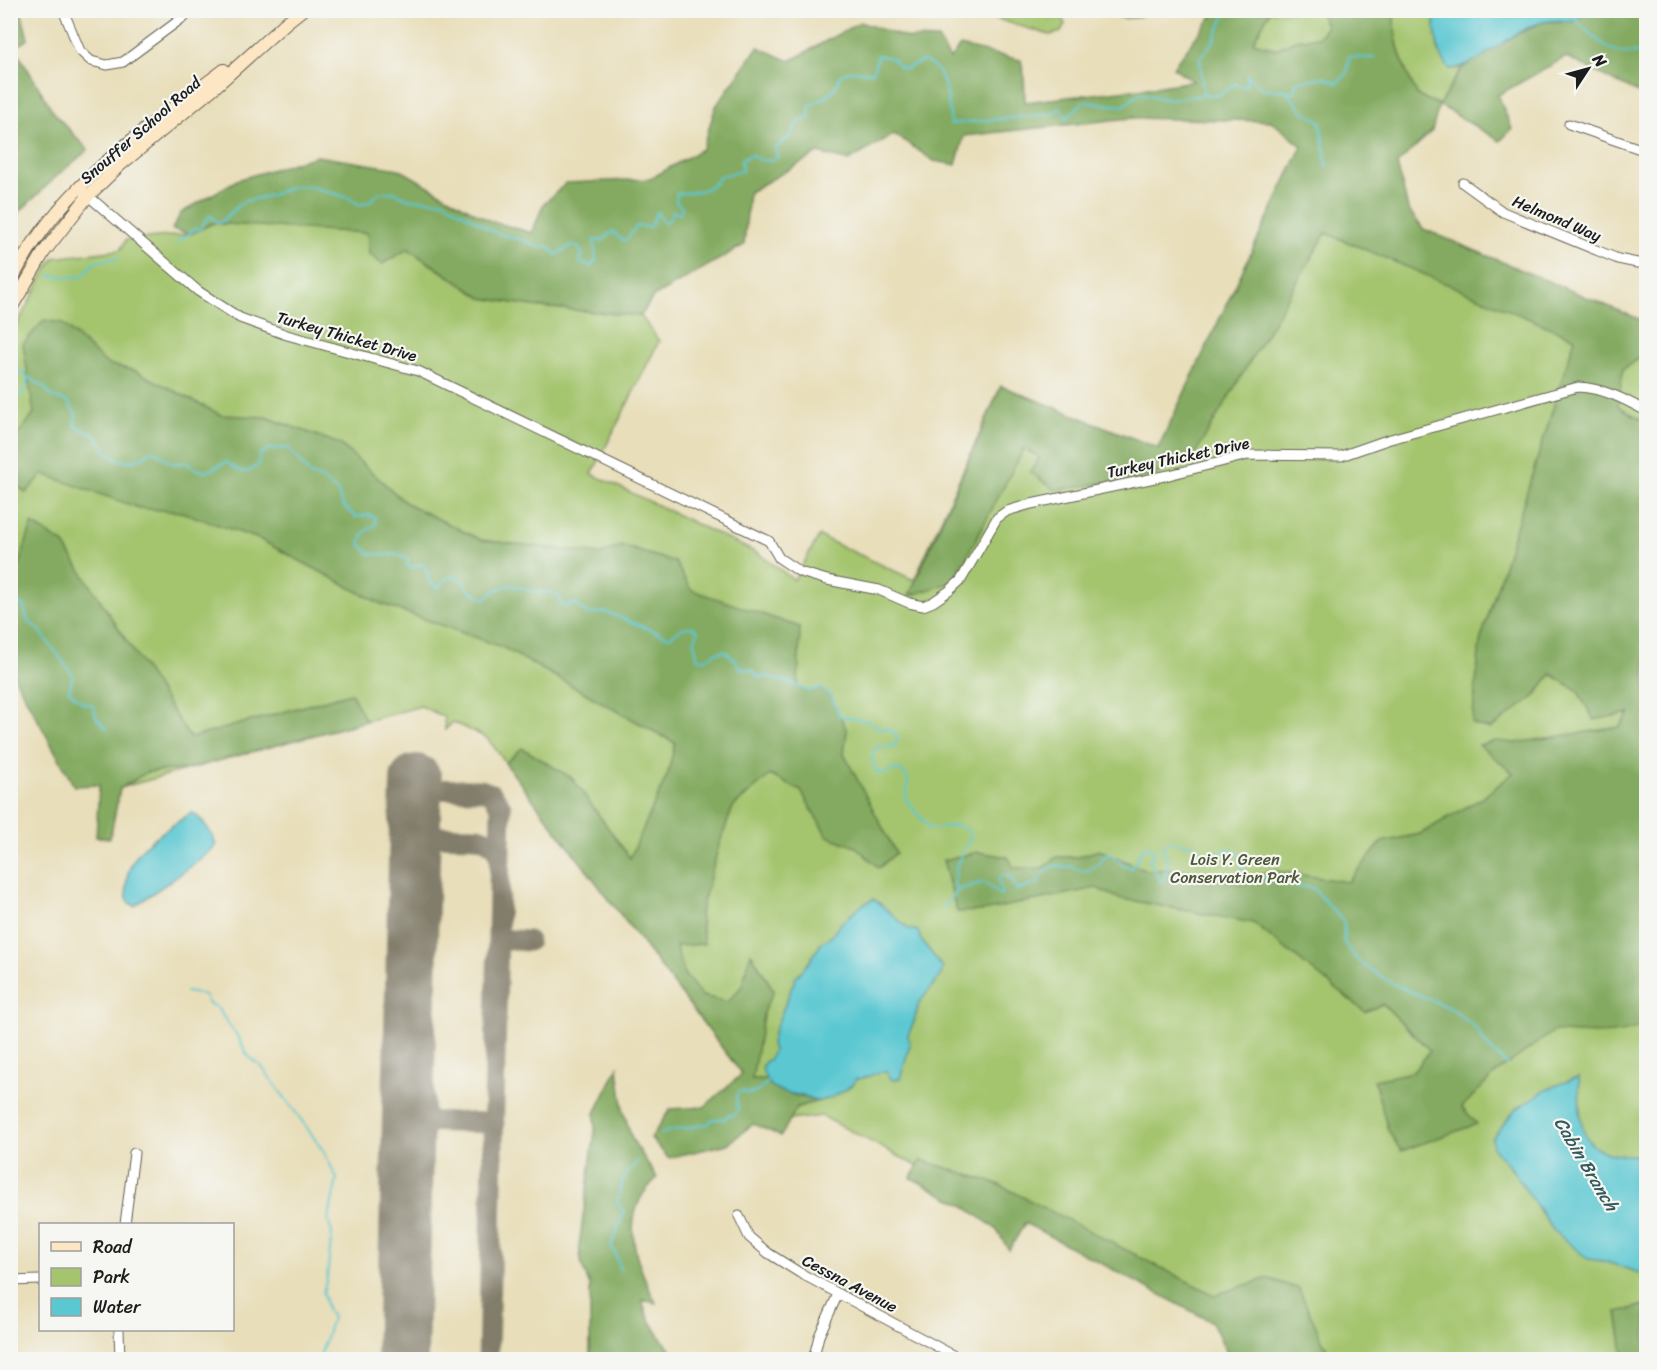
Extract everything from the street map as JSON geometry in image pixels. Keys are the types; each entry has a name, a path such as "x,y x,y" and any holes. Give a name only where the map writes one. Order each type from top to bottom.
{"main road":[{"name":"Snouffer School Road","path":"10,310 44,252 88,196 120,165 217,85 302,10"},
{"name":"Snouffer School Road","path":"10,283 37,238 78,187 112,155 290,20"}],"street":[{"path":"63,10 80,51 91,61 107,65 123,62 193,10"},
{"path":"1569,124 1647,151"},
{"name":"Helmond Way","path":"1462,183 1503,212 1618,259 1647,263"},
{"name":"Turkey Thicket Drive","path":"78,187 198,291 240,318 287,335 418,371 769,541 779,558 800,572 827,580 879,590 909,603 923,606 933,602 961,580 997,518 1007,511 1031,504 1169,475 1248,455 1341,456 1387,440 1578,387 1594,387 1647,411"},
{"path":"125,1223 134,1152"},
{"name":"Cessna Avenue","path":"739,1216 749,1237 800,1274 962,1359"},
{"path":"10,1281 39,1280"},
{"path":"813,1359 819,1336 838,1294"},
{"path":"119,1331 120,1359"}],"green space":[{"path":"11,10 21,11 28,39 15,48 54,113 88,150 11,220"},
{"path":"970,11 1059,11 1065,24 1061,32 1050,35"},
{"path":"1107,11 1148,11 1138,17 1122,18"},
{"path":"1216,11 1270,11 1253,42 1276,49 1296,40 1318,37 1327,27 1319,11 1394,11 1397,44 1413,86 1418,96 1439,105 1432,131 1397,164 1408,209 1423,229 1646,322 1646,354 1623,369 1618,406 1646,422 1646,1023 1637,1028 1615,1033 1589,1034 1554,1031 1497,1072 1462,1107 1477,1124 1401,1151 1388,1130 1374,1080 1413,1072 1430,1051 1383,1004 1365,1012 1253,923 1118,898 1096,888 982,911 957,912 943,860 978,852 1008,857 1014,868 1044,868 1056,857 1078,857 1099,850 1146,870 1184,869 1242,885 1270,870 1348,882 1382,842 1420,834 1482,798 1513,773 1479,745 1496,741 1515,743 1619,727 1630,713 1594,720 1577,690 1551,674 1534,697 1490,729 1472,724 1480,642 1575,338 1326,233 1195,454 1152,476 1055,490 1030,472 1040,457 1024,449 953,582 909,596 1001,386 1158,448 1302,146 1271,121 1131,118 964,136 956,165 934,161 894,134 849,161 818,153 749,192 744,245 653,297 641,316 540,307 482,298 408,249 382,264 369,254 367,233 213,223 190,234 172,229 181,213 237,180 317,156 399,169 488,220 532,233 543,205 566,183 650,179 702,149 716,106 758,47 790,61 860,22 907,38 938,39 950,59 960,46 1021,60 1025,102 1193,81 1173,67"},
{"path":"1270,11 1319,11 1327,27 1318,37 1296,40 1276,49 1253,42"},
{"path":"1394,11 1433,11 1438,49 1450,69 1462,68 1439,105 1418,96 1413,86 1397,44"},
{"path":"1587,11 1646,11 1646,97 1566,57 1498,95 1512,129 1500,141 1439,105 1462,68 1511,37 1543,22 1576,21"},
{"name":"Lois Y. Green Conservation Park","path":"1361,203 1646,322 1646,1359 1231,1359 1212,1321 822,1116 789,1120 797,1107 801,1106 742,1074 487,738 453,722 445,730 444,717 421,706 119,788 10,594 11,336 54,258 120,250 126,240 190,234 213,223 367,233 408,249 482,298 540,307 641,316 659,341 592,474 759,554 794,580 819,536 914,580 1001,386 1184,460 1260,289"},
{"path":"44,320 62,323 107,364 136,371 221,415 266,417 340,444 406,503 481,540 601,554 622,546 675,562 691,590 800,627 798,687 809,691 820,688 831,695 847,731 844,754 896,853 879,868 856,847 827,836 801,791 770,775 733,807 720,842 700,913 704,944 676,946 684,974 702,996 728,1002 742,986 751,953 774,991 764,1010 752,1079 765,1079 784,1092 819,1101 797,1107 781,1136 753,1124 728,1144 668,1158 651,1138 670,1109 704,1107 742,1074 505,763 522,748 572,778 630,858 668,773 675,743 502,647 379,603 259,539 181,512 139,508 43,474 26,493 11,481 11,443 34,414 23,344"},
{"path":"32,524 63,543 190,738 351,693 366,721 188,769 147,772 120,789 110,838 96,837 99,785 74,786 11,671 11,591"},
{"path":"618,1067 623,1109 632,1139 657,1178 642,1196 636,1209 634,1223 633,1236 639,1264 656,1303 642,1300 647,1315 662,1340 679,1359 590,1359 590,1286 582,1266 579,1246 595,1131 595,1113"},
{"path":"921,1160 998,1184 1214,1295 1268,1278 1299,1289 1323,1342 1334,1359 1230,1359 1212,1322 1025,1223 1009,1250 996,1229 963,1205 911,1178"},
{"path":"1646,1305 1646,1359 1619,1359 1623,1352 1617,1312"}],"water":[{"path":"1587,10 1576,21 1551,21 1531,26 1474,61 1450,69 1441,56 1433,11"},
{"path":"192,812 207,827 216,846 135,906 128,902 126,885 135,858 154,838"},
{"path":"873,899 909,929 918,931 921,940 943,968 941,975 919,1003 908,1035 910,1045 900,1079 892,1080 887,1072 879,1072 856,1079 854,1083 839,1093 818,1101 777,1090 768,1082 762,1067 769,1060 773,1051 771,1043 774,1032 796,977 822,942 830,938 841,923 862,905"},
{"path":"1579,1077 1582,1123 1591,1144 1601,1151 1634,1155 1646,1166 1646,1275 1603,1261 1588,1259 1553,1230 1509,1165 1493,1149 1492,1138 1516,1109 1549,1088"}],"waterway":[{"path":"1203,95 1200,58 1214,40 1227,10"},
{"path":"1576,21 1605,46 1621,52 1640,52 1646,56"},
{"path":"176,243 194,230 201,228 206,219 211,216 216,222 221,222 242,202 272,195 291,187 308,186 349,198 360,205 369,202 379,193 393,192 410,199 443,201 496,233 529,242 537,248 549,246 556,255 572,245 579,248 582,254 580,263 591,266 596,260 594,240 602,241 613,231 625,241 637,226 650,227 657,212 664,223 670,219 673,211 680,214 682,207 676,202 677,194 701,191 711,186 720,176 742,171 741,160 751,155 764,160 778,157 775,149 791,135 799,121 809,118 810,105 829,95 836,87 840,76 848,71 873,72 878,55 893,59 899,67 905,69 923,61 938,71 945,87 951,124 1051,114 1060,108 1067,118 1083,102 1123,106 1140,93 1169,100 1219,95 1235,84 1245,87 1247,75 1264,90 1285,90 1303,111 1320,121 1327,167"},
{"path":"1287,91 1295,92 1296,82 1324,77 1337,83 1347,74 1349,57 1374,58"},
{"path":"49,276 81,277 95,262 118,258"},
{"name":"Cabin Branch","path":"10,360 24,375 43,386 52,397 68,402 76,414 75,425 98,438 106,451 117,459 135,460 151,451 174,464 185,462 206,472 226,462 240,471 248,472 258,465 260,454 270,449 288,448 311,475 322,479 337,491 343,506 356,517 369,515 375,518 376,524 363,534 360,544 370,554 399,555 408,559 407,566 412,567 421,564 427,570 429,582 438,588 446,579 454,576 463,581 467,589 485,599 495,591 511,586 541,593 551,592 558,596 561,605 567,606 575,603 587,614 606,612 669,637 683,628 693,627 698,631 694,643 698,659 706,659 715,653 725,651 740,668 752,670 759,678 766,676 786,681 809,691 820,688 831,695 840,716 868,721 880,729 890,730 898,738 895,745 887,748 879,746 874,750 872,758 876,771 882,774 896,769 904,773 908,779 906,800 930,829 958,826 967,830 971,836 957,864 954,884 958,890 984,882 1000,895 1002,893 998,880 1005,875 1011,878 1017,890 1038,884 1044,872 1057,865 1065,868 1071,866 1084,872 1100,863 1104,856 1111,854 1124,866 1131,868 1142,848 1148,847 1154,850 1155,854 1149,859 1160,881 1164,880 1168,863 1163,846 1169,841 1193,845 1202,853 1212,856 1229,849 1239,856 1244,876 1313,888 1344,922 1344,943 1359,962 1393,984 1450,1008 1476,1028 1485,1043 1507,1066"},
{"path":"10,404 22,393 28,378"},
{"path":"10,600 23,605 28,621 40,631 73,675 69,691 83,703 93,705 96,717 107,729"},
{"path":"943,908 958,890"},
{"path":"186,992 205,995 208,1003 217,1008 238,1037 248,1056 262,1067 324,1152 337,1179 328,1221 332,1232 323,1293 332,1318 319,1360"},
{"path":"662,1134 708,1124 713,1119 724,1119 728,1115 734,1115 738,1110 736,1097 738,1092 753,1093 768,1082"},
{"path":"620,1270 611,1246 624,1212 617,1203 622,1181 638,1160"}],"taxiway":[{"path":"416,789 481,790 492,794 501,807 488,1360"},
{"path":"415,836 478,837 492,844 500,858"},
{"path":"498,939 528,941"},
{"path":"408,1121 494,1123"}],"runway":[{"path":"402,1360 416,780"}]}
